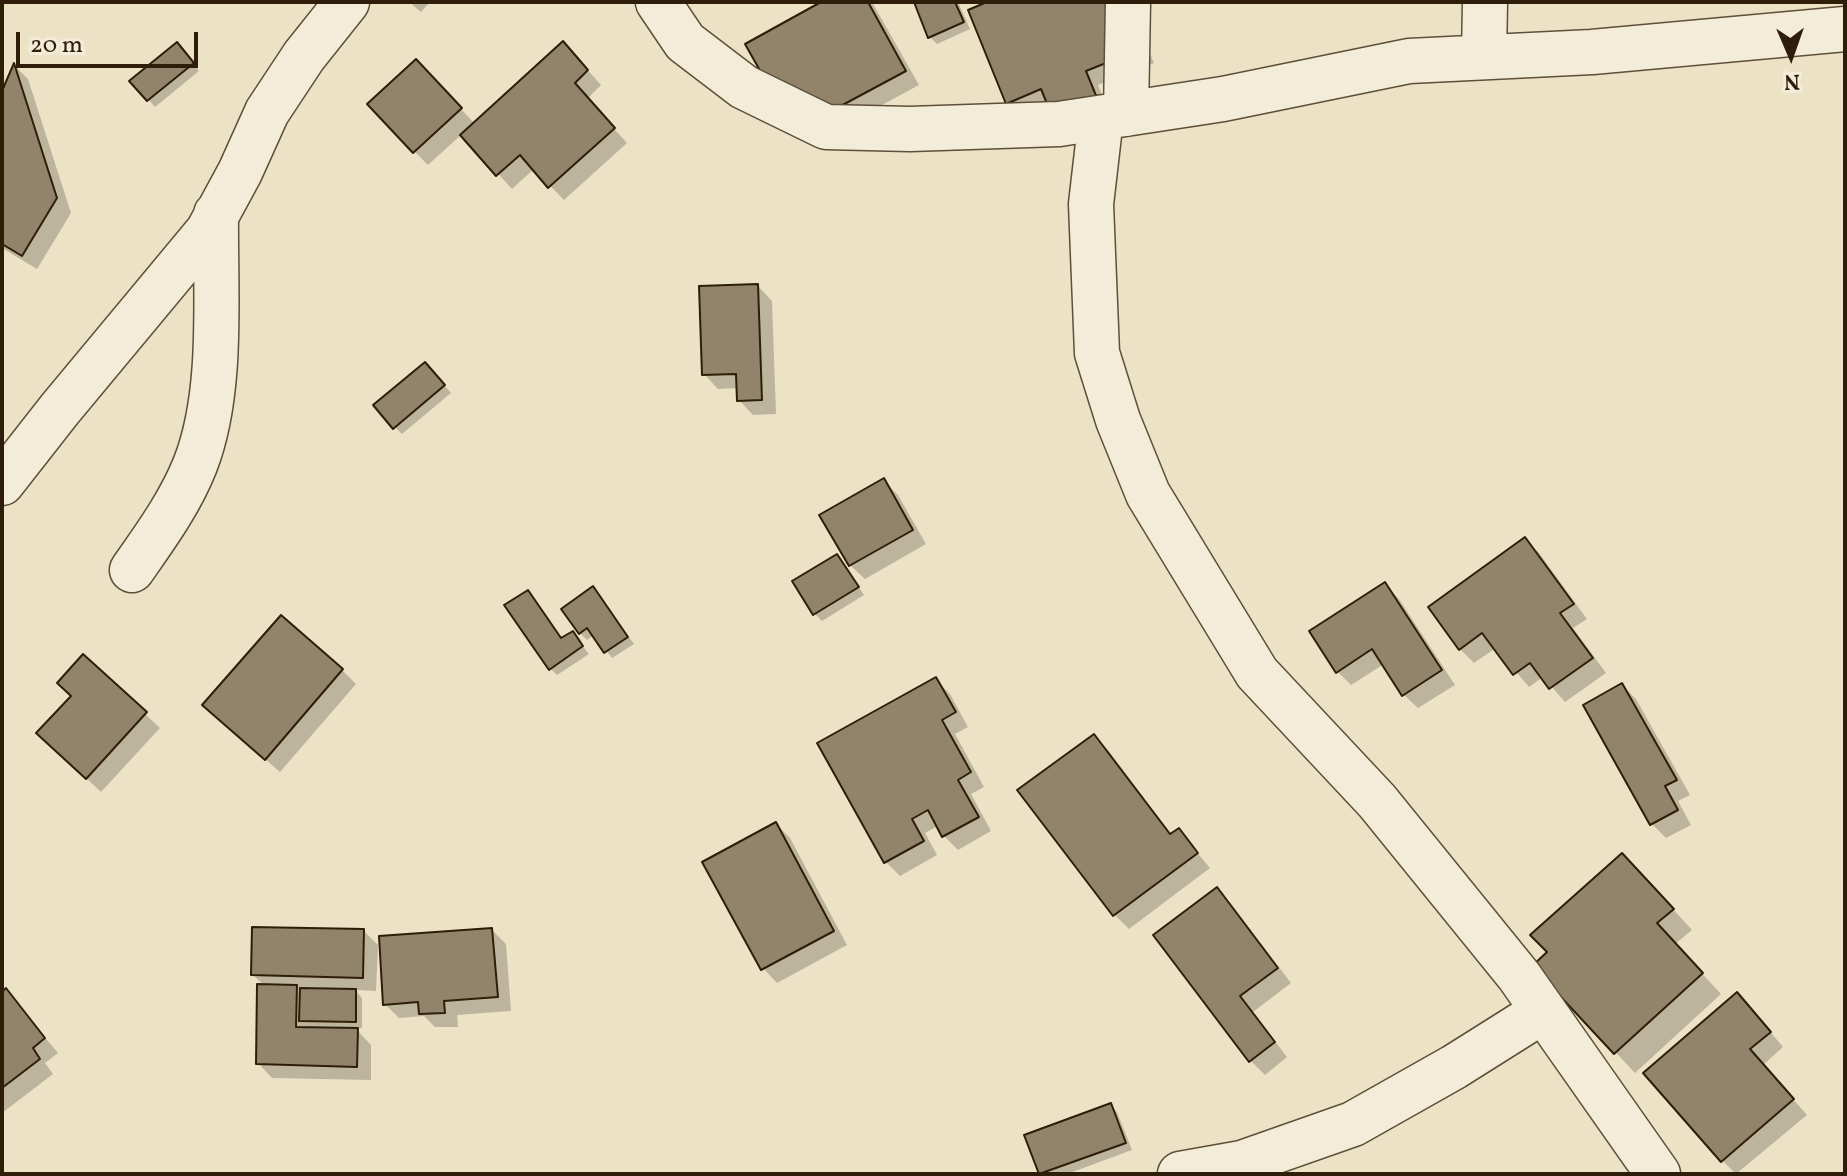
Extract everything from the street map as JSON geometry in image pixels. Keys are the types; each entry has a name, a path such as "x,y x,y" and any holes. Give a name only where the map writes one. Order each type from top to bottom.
{"street":[{"path":"2,483 208,231 240,172 267,112 304,56 347,2"},
{"path":"658,2 685,42 744,87 826,127 910,129 1044,125 1114,116 1223,99 1409,61 1685,45 1845,29"},
{"path":"1128,2 1114,116 1091,204 1097,353 1118,420 1148,494 1257,673 1377,801 1519,976 1658,1174"},
{"path":"1484,57 1485,2"},
{"path":"132,570 170,514 196,464 210,406 213,391 216,214"},
{"path":"1180,1174 1242,1163 1353,1124 1454,1067 1543,1011"}],"building":[{"path":"821,2 868,2 906,71 794,131 745,44"},
{"path":"914,2 955,2 964,22 928,38"},
{"path":"987,2 1122,2 1141,49 1086,71 1097,98 1052,116 1041,89 1006,104 968,10"},
{"path":"563,41 588,70 575,83 615,128 548,188 520,155 496,176 460,135"},
{"path":"177,42 194,63 147,101 129,81"},
{"path":"416,59 462,108 413,153 367,104"},
{"path":"14,63 57,198 22,256 2,244 2,91"},
{"path":"758,284 762,400 737,401 736,374 702,375 699,286"},
{"path":"425,362 445,385 393,429 373,405"},
{"path":"884,478 913,530 849,566 819,515"},
{"path":"1525,537 1574,604 1560,613 1593,658 1549,689 1530,663 1513,675 1482,633 1459,650 1428,607"},
{"path":"837,554 859,587 813,615 792,581"},
{"path":"1385,582 1442,670 1402,696 1372,649 1336,673 1309,631"},
{"path":"593,586 628,637 604,653 587,628 579,634 561,609"},
{"path":"528,590 561,638 573,631 583,646 549,670 504,605"},
{"path":"281,615 343,669 265,760 202,705"},
{"path":"83,654 147,712 86,779 36,733 71,696 57,683"},
{"path":"936,677 956,712 942,720 971,772 958,780 979,817 942,837 928,810 912,819 924,841 884,863 817,743"},
{"path":"1622,683 1677,780 1665,786 1678,810 1650,825 1583,705"},
{"path":"1094,734 1170,834 1179,828 1198,853 1113,916 1017,790"},
{"path":"776,822 834,931 761,970 702,862"},
{"path":"1622,853 1674,909 1657,923 1703,973 1614,1054 1532,966 1547,952 1530,935"},
{"path":"1217,887 1278,968 1240,996 1275,1042 1249,1062 1153,935"},
{"path":"252,927 364,929 363,978 251,975"},
{"path":"492,928 498,997 444,1001 445,1013 419,1014 418,1002 383,1005 379,936"},
{"path":"257,984 297,985 296,1027 358,1028 357,1067 256,1064"},
{"path":"6,988 45,1038 33,1048 40,1059 2,1088 2,992"},
{"path":"300,988 356,989 356,1022 299,1021"},
{"path":"1737,992 1771,1032 1750,1049 1794,1099 1721,1162 1643,1073"},
{"path":"1111,1103 1126,1143 1039,1174 1024,1135"}]}
